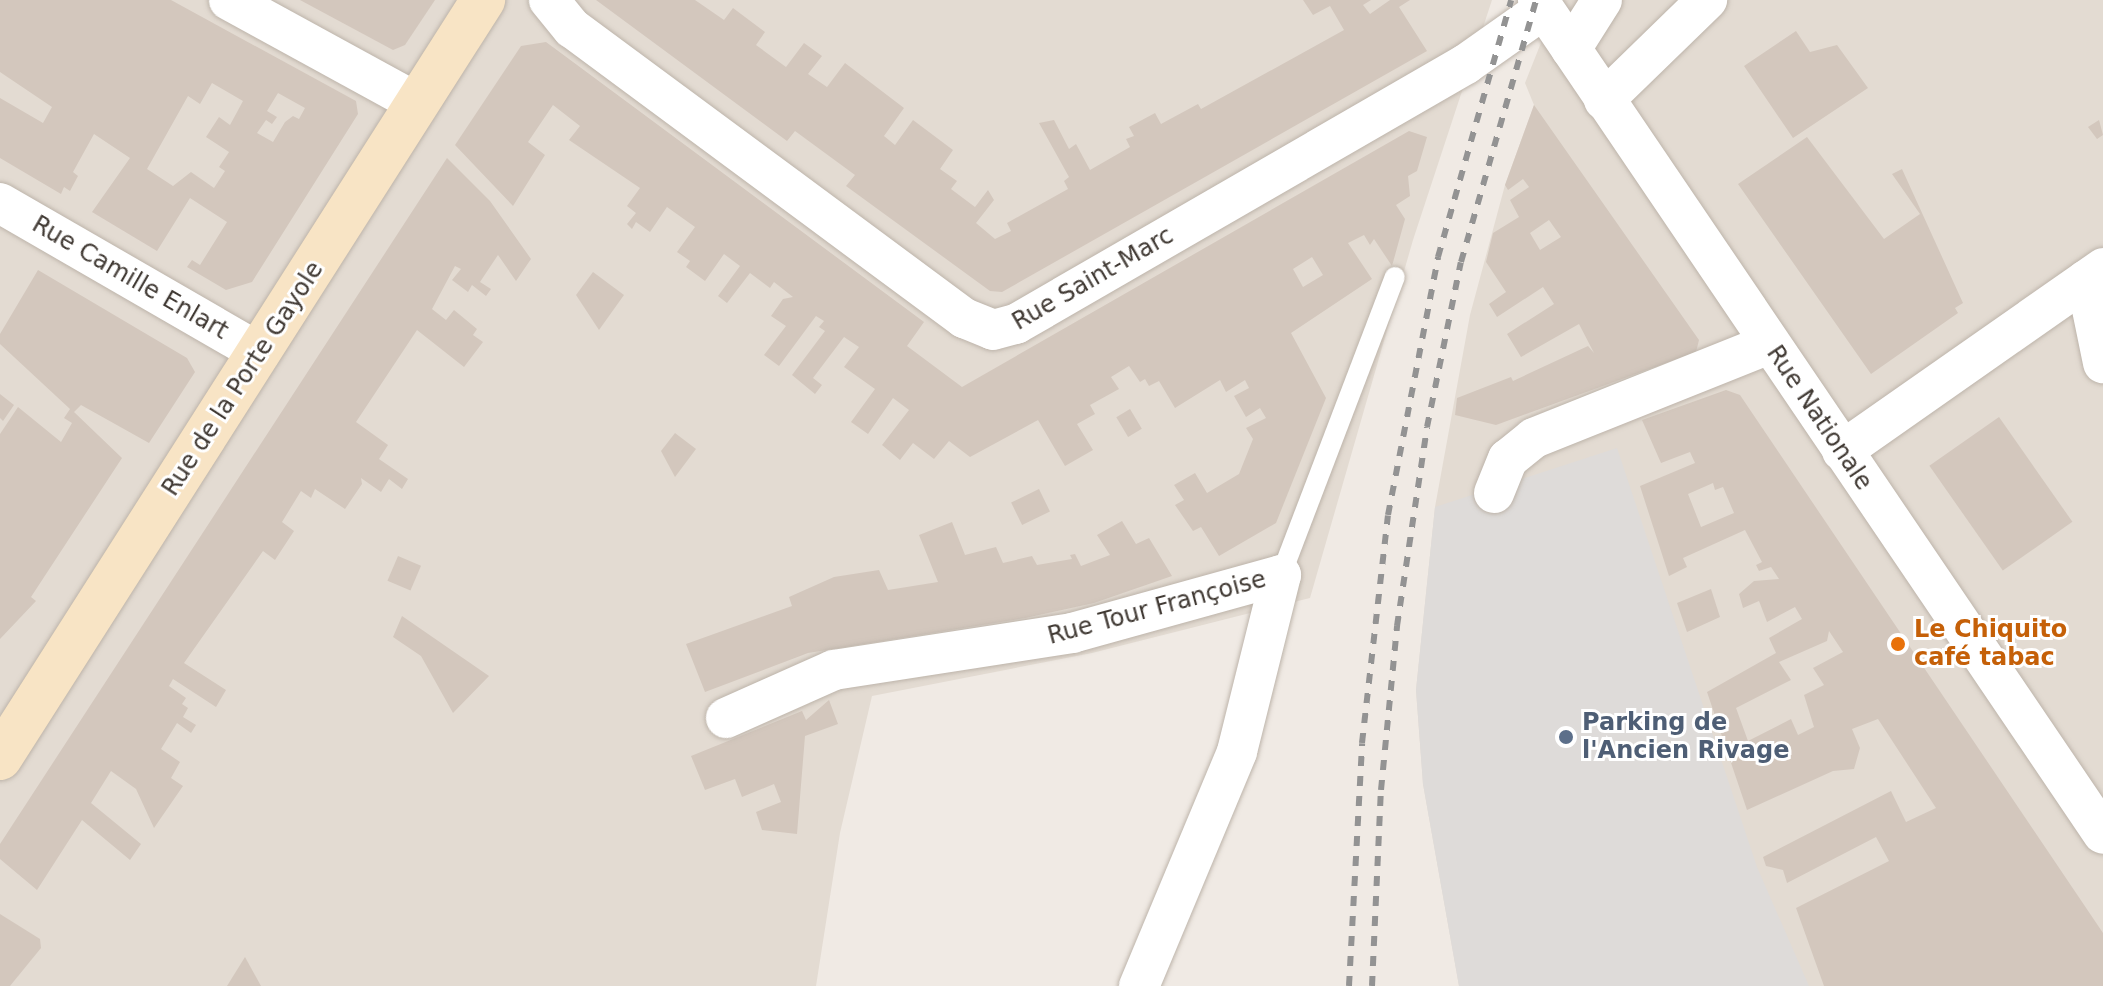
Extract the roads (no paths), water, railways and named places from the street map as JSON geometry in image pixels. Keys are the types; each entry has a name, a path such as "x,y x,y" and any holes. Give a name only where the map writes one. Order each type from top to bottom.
{"main road":[{"name":"Rue de la Porte Gayole","path":"0,758 483,0"}],"street":[{"path":"229,0 417,103"},
{"name":"Rue Saint-Marc","path":"549,0 584,37 964,318 993,330 1016,324 1466,64 1541,4"},
{"path":"1571,49 1602,0"},
{"path":"1604,100 1707,0"},
{"name":"Rue Nationale","path":"1541,4 2103,834"},
{"name":"Rue Camille Enlart","path":"0,203 260,353"},
{"path":"1842,451 2095,274 2103,363"},
{"path":"1494,493 1508,459 1534,438 1769,344"},
{"path":"1139,986 1237,752 1281,575"},
{"name":"Rue Tour Françoise","path":"726,718 834,670 1072,633 1281,575"}],"lane":[{"name":"Rue Tour Françoise","path":"1281,575 1395,277"}],"railway":[{"path":"1349,986 1362,743 1388,515 1438,257 1511,0"},
{"path":"1372,986 1381,790 1397,626 1427,427 1461,262 1536,0"}],"place":[{"name":"Le Chiquito café tabac","path":"1898,644"},
{"name":"Parking de l'Ancien Rivage","path":"1566,737"}]}
